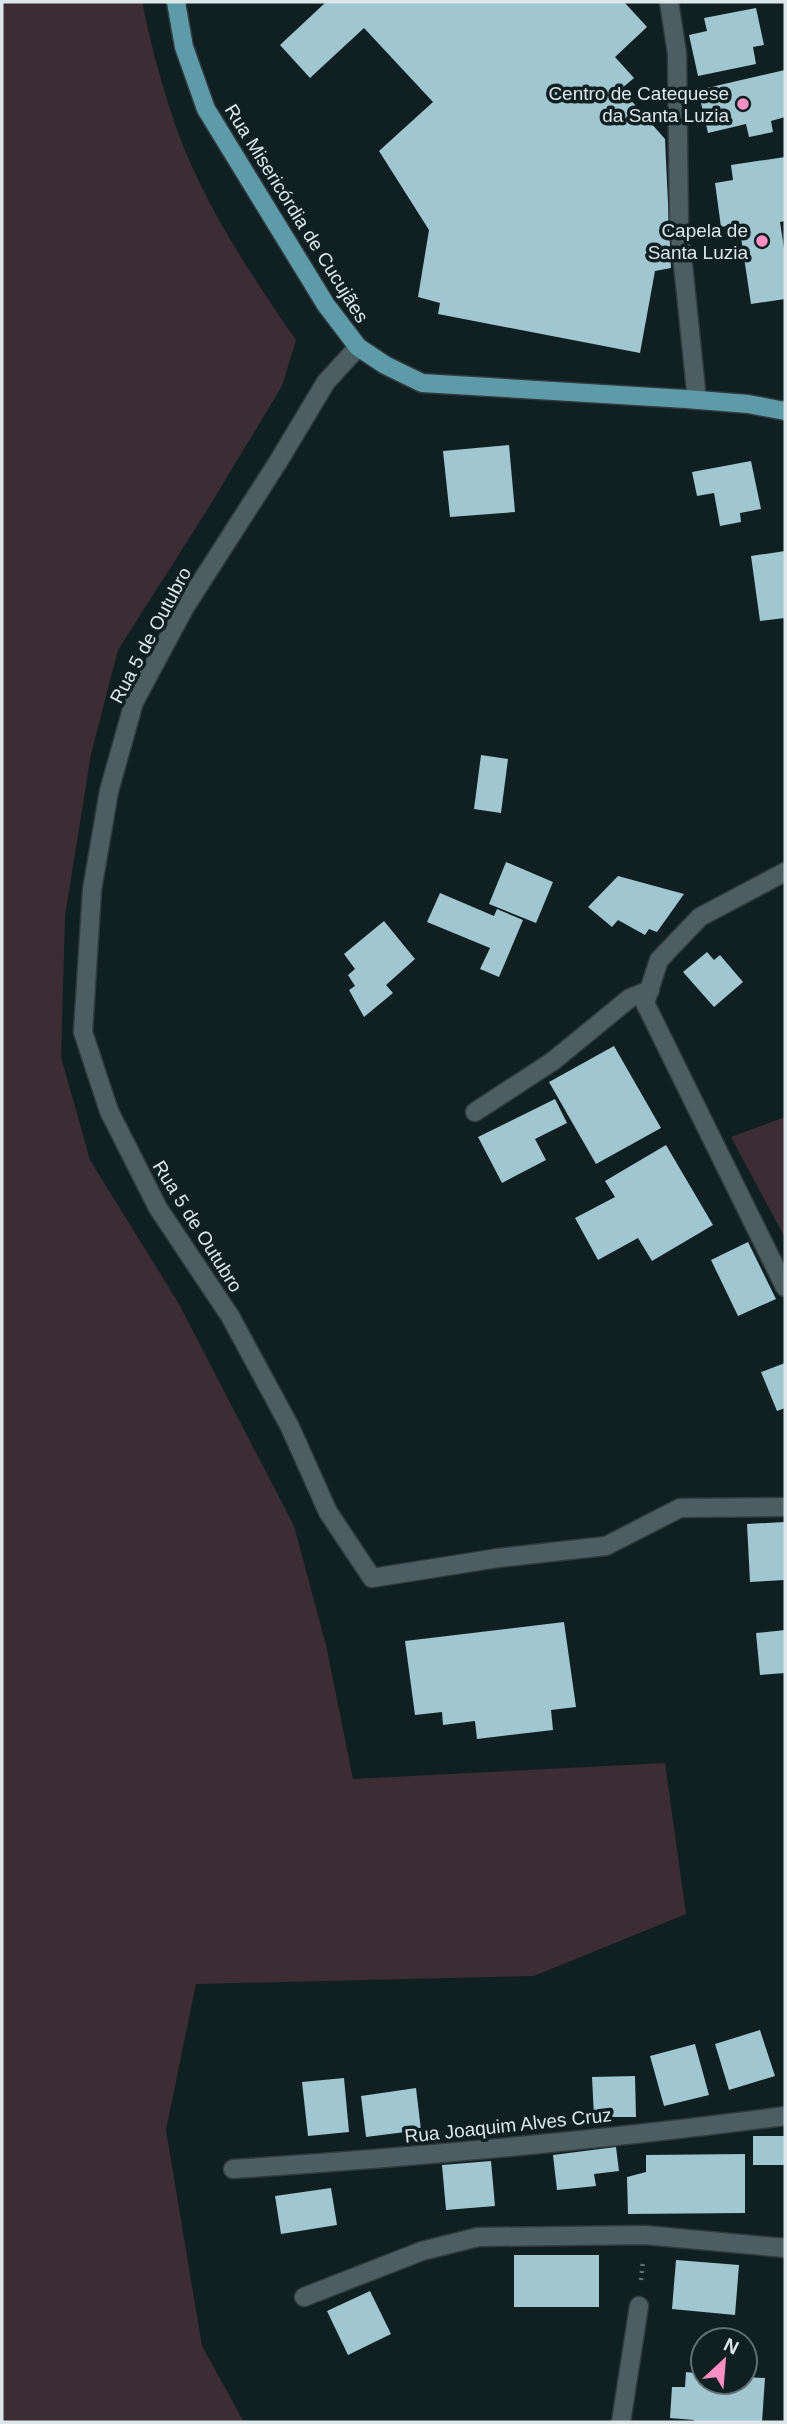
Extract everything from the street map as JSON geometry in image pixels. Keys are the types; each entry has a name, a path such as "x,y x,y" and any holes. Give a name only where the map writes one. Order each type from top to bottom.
{"main road":[{"name":"Rua Misericórdia de Cucujães","path":"176,2 184,47 206,109 326,305 358,347 385,365 422,383 697,400 748,404 785,411"}],"street":[{"path":"669,2 677,53 679,225 697,400"},
{"name":"Rua 5 de Outubro","path":"358,347 326,382 185,607 134,702 109,791 92,890 83,1032 108,1111 158,1208 236,1327 290,1427 328,1512 372,1578 498,1558 606,1546 680,1508 785,1507"},
{"path":"785,872 700,917 659,960 645,1003 785,1287"},
{"path":"475,1112 553,1061 630,998 650,990"},
{"name":"Rua Joaquim Alves Cruz","path":"233,2169 358,2161 682,2129 785,2116"},
{"path":"304,2297 422,2251 478,2237 645,2235 785,2248"},
{"path":"621,2422 639,2306"}],"path":[{"path":"639,2306 645,2235"}],"shaded area":[{"path":"2,2 142,2 165,93 193,168 241,257 296,340 282,386 118,650 91,754 65,916 61,1057 90,1160 179,1304 294,1526 326,1645 353,1779 665,1763 686,1914 534,1976 196,1984 166,2130 202,2346 244,2422 2,2422"},
{"path":"785,1117 785,1238 731,1137"}],"building":[{"path":"326,2 626,2 647,27 615,57 634,78 621,89 665,139 671,268 655,271 640,353 438,314 440,303 418,297 429,230 379,151 433,102 364,28 310,78 280,45"},
{"path":"756,8 764,45 753,47 756,64 698,76 689,35 707,31 704,18"},
{"name":"Centro de Catequese da Santa Luzia","path":"785,70 785,117 771,121 773,132 749,137 746,124 708,133 698,90"},
{"name":"Capela de Santa Luzia","path":"785,157 785,221 780,222 785,255 785,299 751,304 739,224 721,227 715,183 733,180 731,165"},
{"path":"509,445 515,512 450,517 443,451"},
{"path":"751,461 761,509 740,513 741,522 720,526 714,493 697,496 692,472"},
{"path":"785,551 785,618 760,621 751,556"},
{"path":"481,755 508,759 501,813 474,809"},
{"path":"506,862 553,882 536,923 489,904"},
{"path":"618,876 684,894 657,932 649,929 645,935 618,920 612,927 588,907"},
{"path":"440,893 494,916 497,909 523,920 499,977 480,969 490,948 427,922"},
{"path":"384,921 415,959 386,985 393,993 364,1017 349,990 355,986 348,975 355,969 344,954"},
{"path":"707,952 714,960 720,955 743,982 714,1007 683,972"},
{"path":"614,1046 661,1128 596,1164 549,1082"},
{"path":"555,1099 567,1123 535,1139 546,1160 502,1183 478,1137"},
{"path":"666,1145 713,1225 652,1261 638,1238 598,1260 575,1218 615,1197 605,1181"},
{"path":"748,1242 776,1299 738,1316 711,1260"},
{"path":"785,1363 785,1408 777,1411 761,1372"},
{"path":"785,1522 785,1580 750,1582 747,1524"},
{"path":"564,1622 576,1707 551,1710 553,1730 477,1739 475,1721 443,1725 442,1712 415,1715 405,1641"},
{"path":"785,1630 785,1673 760,1675 756,1633"},
{"path":"760,2030 775,2076 729,2090 715,2044"},
{"path":"695,2044 709,2095 664,2106 650,2056"},
{"path":"635,2076 636,2117 594,2117 592,2077"},
{"path":"344,2078 349,2132 308,2136 302,2082"},
{"path":"416,2088 421,2130 366,2137 361,2096"},
{"path":"753,2136 785,2136 785,2165 753,2165"},
{"path":"616,2147 619,2171 594,2174 596,2186 557,2190 553,2155"},
{"path":"745,2154 745,2213 628,2214 627,2177 646,2172 646,2155"},
{"path":"491,2161 495,2206 446,2210 442,2165"},
{"path":"331,2188 337,2225 281,2234 275,2196"},
{"path":"514,2255 599,2255 599,2307 514,2307"},
{"path":"676,2260 739,2265 735,2315 672,2309"},
{"path":"370,2291 391,2334 348,2355 327,2311"},
{"path":"686,2372 689,2372 689,2396 759,2396 759,2378 765,2378 762,2422 694,2422 670,2418 672,2387 685,2387"}],"place":[{"name":"Centro de Catequese da Santa Luzia","path":"743,104"},
{"name":"Capela de Santa Luzia","path":"762,241"}]}
